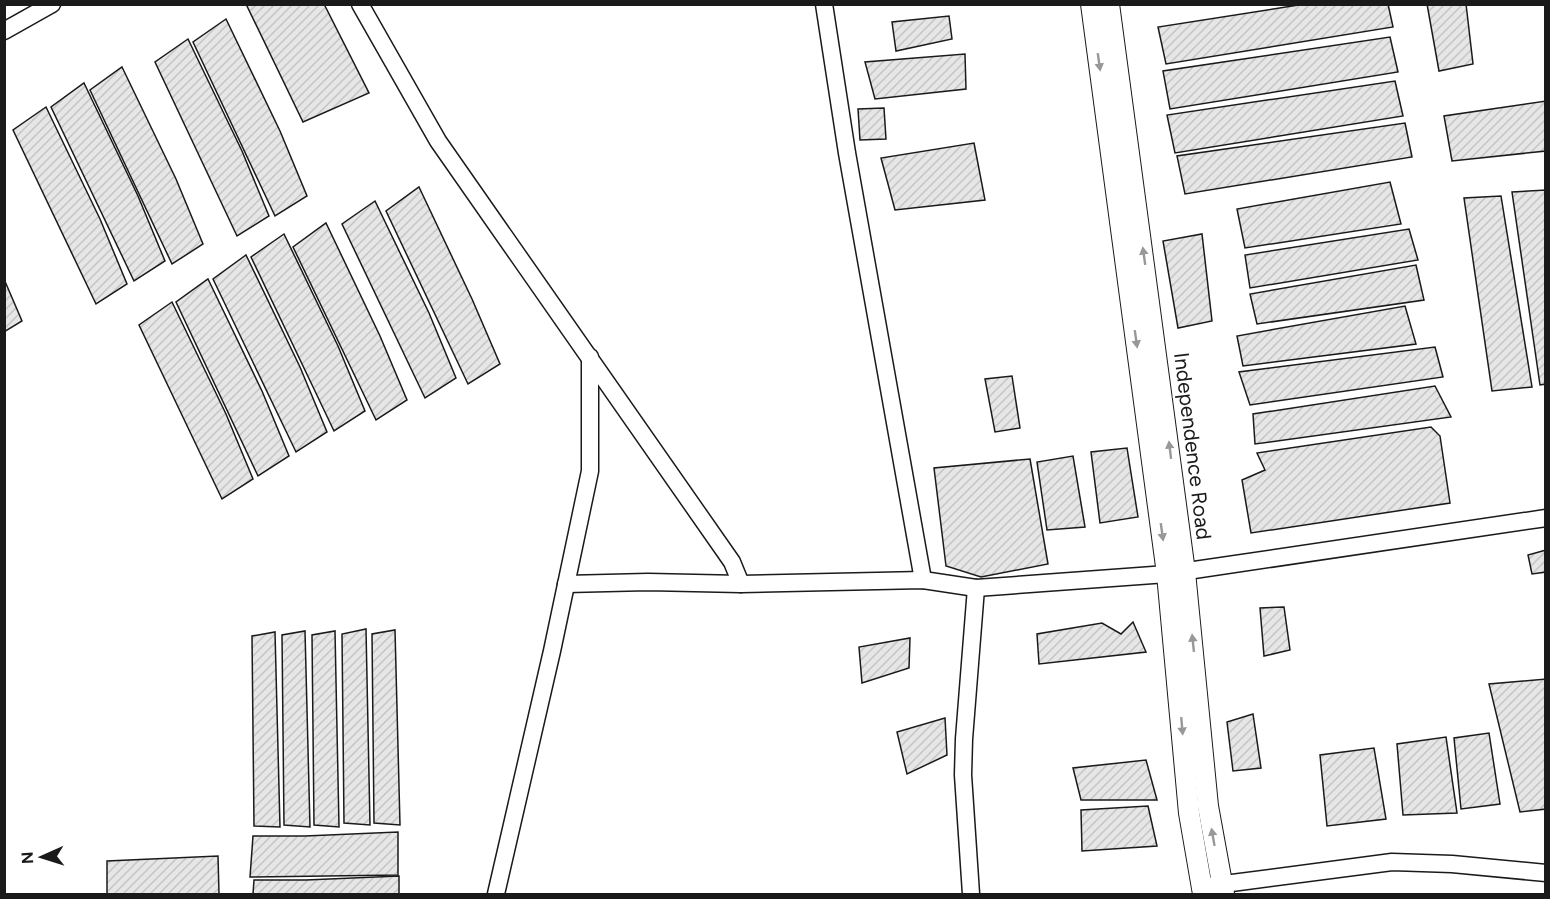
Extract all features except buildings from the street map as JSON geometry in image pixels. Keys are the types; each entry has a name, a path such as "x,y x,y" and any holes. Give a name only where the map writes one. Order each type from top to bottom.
{"main road":[{"name":"Independence Road","path":"1091,4 1222,890"},
{"name":"Independence Road","path":"1109,4 1176,573 1189,813 1202,891"}],"street":[{"path":"4,31 52,4"},
{"path":"360,4 438,141 732,562 741,584"},
{"path":"824,4 849,164 923,580"},
{"path":"496,894 590,471 590,357"},
{"path":"566,584 648,582 741,584 923,580 976,588 1176,573 1545,518"},
{"path":"971,894 963,766 976,588"},
{"path":"1202,891 1222,890 1392,862 1452,864 1545,873"}]}
